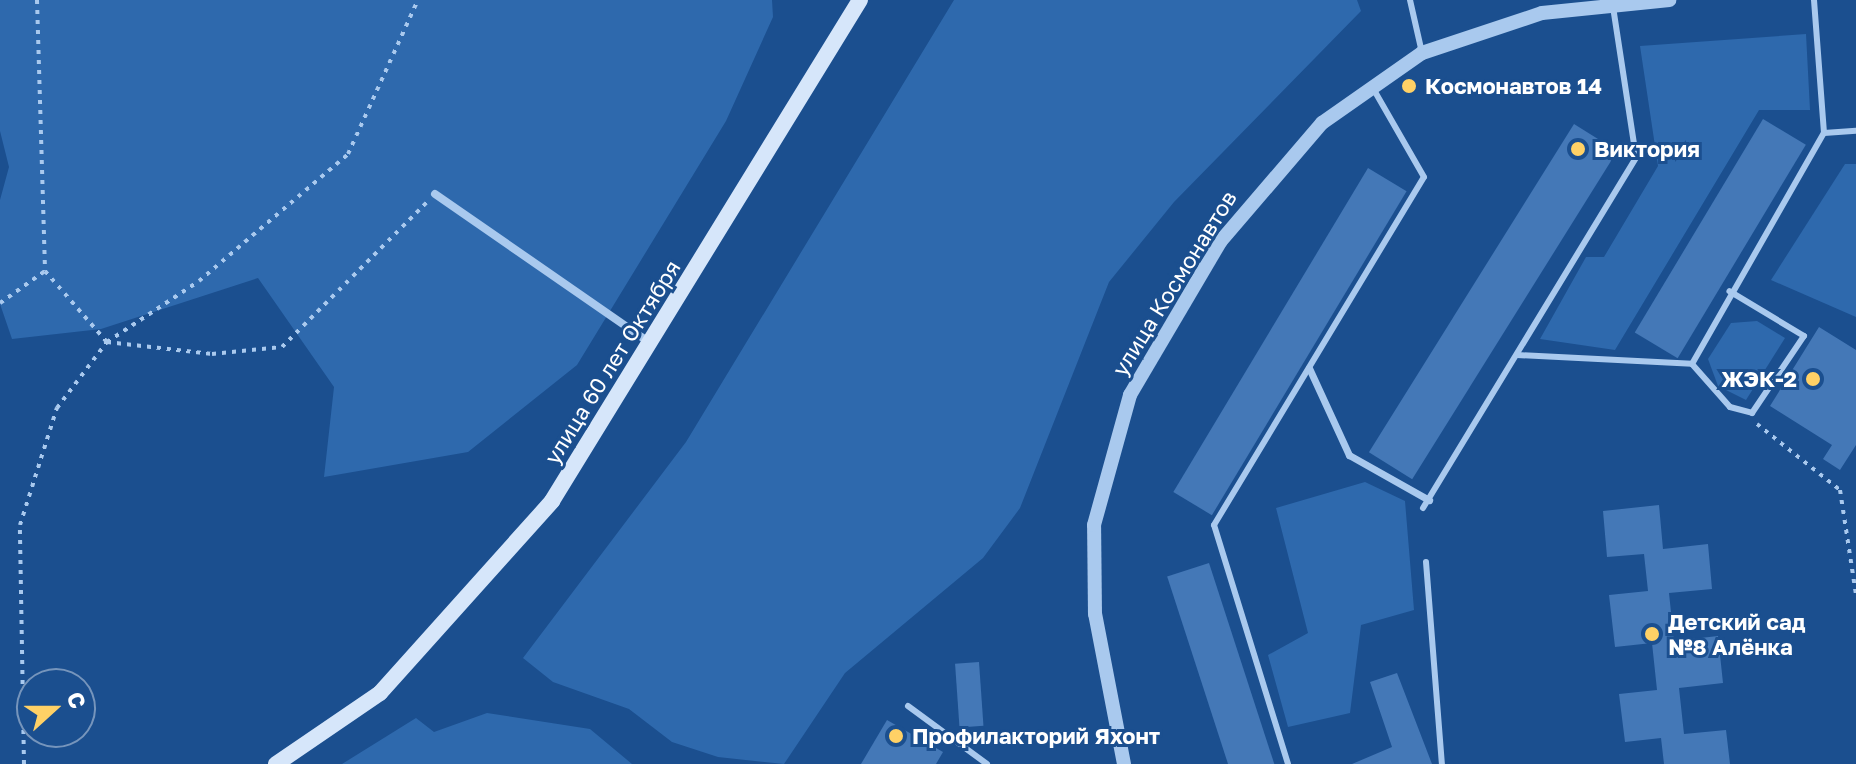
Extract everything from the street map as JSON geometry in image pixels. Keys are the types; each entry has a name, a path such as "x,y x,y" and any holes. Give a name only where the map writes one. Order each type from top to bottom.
{"main road":[{"name":"улица 60 лет Октября","path":"276,764 348,719 447,625 552,501 860,0"}],"street":[{"name":"улица Космонавтов","path":"1124,764 1097,628 1094,525 1130,395 1263,184 1370,83 1422,53 1501,23 1669,0"},
{"path":"435,194 649,342"},
{"path":"1309,368 1349,455 1429,500"}],"lane":[{"path":"1410,0 1422,53"},
{"path":"1692,364 1729,291 1824,133 1814,0"},
{"path":"1423,508 1636,157 1613,6"},
{"path":"1288,764 1214,525 1424,177 1370,83"},
{"path":"1824,133 1856,131"},
{"path":"1516,355 1692,364 1740,410 1752,413 1804,336 1729,291"},
{"path":"1426,562 1442,764"},
{"path":"908,706 987,764"}],"path":[{"path":"37,0 45,271 107,342 212,354 282,347 435,194"},
{"path":"24,764 20,525 57,408 107,342 199,281 348,154 418,0"},
{"path":"0,303 45,271"},
{"path":"1740,410 1840,490 1856,595"}],"shaded area":[{"path":"0,0 772,0 773,17 726,121 577,365 468,452 324,477 334,387 258,278 101,329 12,339 0,304 0,200 9,167 0,131"},
{"path":"954,0 1357,0 1361,11 1174,202 1109,282 1020,508 983,558 845,673 784,764 718,757 672,742 629,709 553,682 523,658 686,442"},
{"path":"1806,34 1810,110 1759,110 1615,350 1540,339 1586,257 1604,257 1658,166 1640,46"},
{"path":"1845,164 1856,164 1856,317 1771,280"},
{"path":"1757,321 1785,338 1746,400 1718,386 1708,359 1731,323"},
{"path":"1365,482 1405,501 1414,610 1361,625 1350,713 1288,727 1268,655 1308,633 1276,508"},
{"path":"487,713 590,729 632,764 342,764 416,718 434,732"}],"building":[{"path":"1763,119 1806,145 1678,358 1635,332"},
{"path":"1574,124 1617,151 1412,479 1369,452"},
{"path":"1368,168 1407,191 1212,515 1173,492"},
{"path":"1819,327 1856,350 1856,445 1840,470 1823,459 1832,445 1770,406"},
{"path":"1659,505 1663,549 1708,544 1712,589 1669,593 1674,641 1718,636 1723,683 1679,688 1684,734 1726,730 1730,764 1664,764 1661,738 1625,742 1619,694 1657,690 1652,643 1615,647 1609,595 1648,591 1644,554 1607,557 1603,511"},
{"path":"1209,563 1274,764 1228,764 1167,577"},
{"path":"979,662 983,726 960,728 955,664"},
{"path":"1397,673 1432,764 1352,764 1392,747 1370,682"},
{"name":"Профилакторий Яхонт","path":"887,720 943,752 936,764 861,764"}],"place":[{"name":"Космонавтов 14","path":"1409,86"},
{"name":"Виктория","path":"1578,149"},
{"name":"ЖЭК-2","path":"1813,379"},
{"name":"Детский сад №8 Алёнка","path":"1652,634"},
{"name":"Профилакторий Яхонт","path":"896,736"}]}
